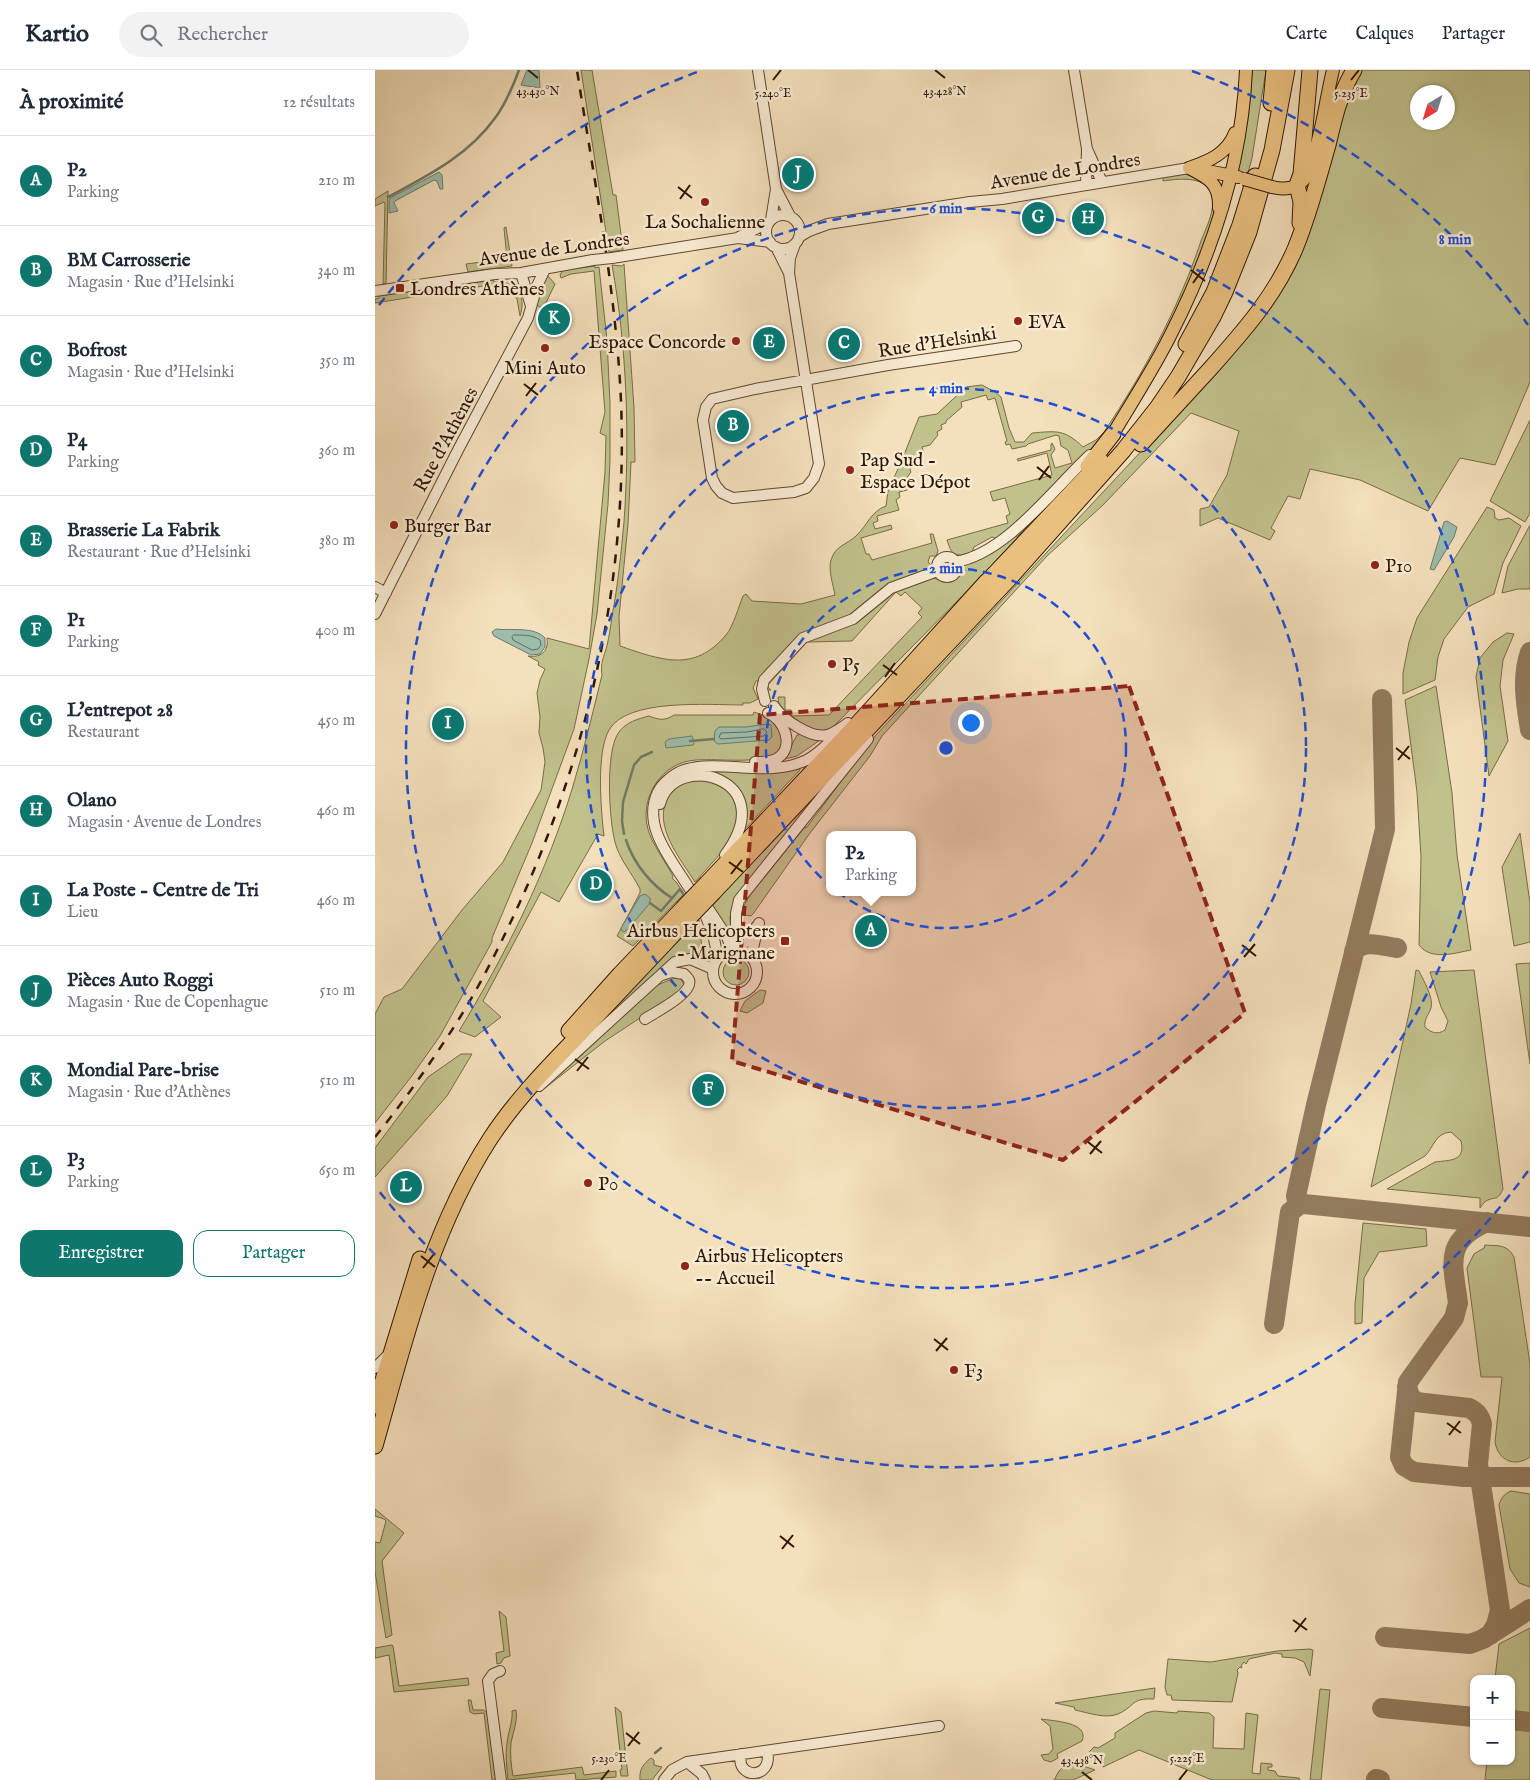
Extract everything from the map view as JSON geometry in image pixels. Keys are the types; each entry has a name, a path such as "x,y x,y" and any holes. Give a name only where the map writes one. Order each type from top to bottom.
{"highway":[{"path":"980,589 1115,446 1148,403 1182,350 1214,292 1240,225 1262,149 1275,70"},
{"path":"1009,579 1141,430 1178,377 1213,317 1249,232 1273,150 1287,70"},
{"path":"1295,249 1302,211 1297,185 1301,174 1310,70"},
{"path":"375,1446 425,1272 453,1205 473,1166 491,1137 548,1067 685,914 703,885 950,632 1009,579 1101,487 1248,327 1275,288 1295,249 1310,212 1337,111 1344,90 1354,70"},
{"path":"950,632 980,589 1085,469 1113,434"},
{"path":"375,1406 416,1268 442,1204 478,1140 503,1105 540,1061 685,914"}],"main road":[{"path":"1113,434 1172,333 1201,270 1231,175 1245,98 1246,70"},
{"path":"1318,141 1333,70"},
{"path":"1189,168 1231,175 1271,187 1286,189 1297,185 1306,177 1332,103 1348,70"},
{"path":"1189,168 1213,159 1231,142 1245,98"},
{"path":"1189,168 1211,181 1217,189 1219,204 1216,226"}],"street":[{"path":"758,70 776,189 766,233 773,244 785,248 797,240 799,228 776,189"},
{"path":"1074,70 1087,149 1086,185"},
{"path":"1087,149 1102,182"},
{"name":"Avenue de Londres","path":"797,240 809,231 828,224 1189,168"},
{"path":"770,222 779,215 793,218"},
{"name":"Avenue de Londres","path":"793,218 828,224"},
{"name":"Avenue de Londres","path":"375,291 495,274 521,273 738,238 770,222"},
{"name":"Avenue de Londres","path":"738,238 773,244"},
{"name":"Rue d'Helsinki","path":"797,240 790,258 789,273 805,381 819,464 806,488 794,492 738,499 722,493 712,478 703,420 706,407 712,399 755,389 805,381 887,365 1016,346"},
{"name":"Rue d'Helsinki","path":"773,244 789,273"},
{"name":"Rue d'Athènes","path":"375,614 455,455 528,318 537,286 545,268"},
{"path":"521,273 531,307"},
{"path":"787,742 786,732 769,706 762,688 764,680 803,638 853,619 891,588 938,569 939,563 943,559 950,558 955,562 978,555 1007,537 1113,434"},
{"path":"375,587 386,593"},
{"path":"703,885 663,848 656,832 652,815 654,800 661,787 683,770 778,768 803,762 823,748 880,690 950,632"},
{"path":"736,950 736,913 739,900 883,720 950,632"},
{"path":"769,706 805,731 817,735 829,734 848,723"},
{"path":"730,768 745,763 765,762 778,758 784,751 787,742 795,733 805,731"},
{"path":"698,775 722,780 733,789 741,801 743,816 740,830 733,844 703,885 668,843 659,813 660,801 675,783 698,775"},
{"path":"718,958 706,910 736,950 751,956"},
{"path":"759,923 751,956 757,968 757,978 751,988 741,994 731,994 722,990 715,982 713,969 718,958 727,952 736,950 759,923"},
{"path":"505,1118 675,962 684,959 695,960 713,969"},
{"path":"645,1019 679,997 687,990 689,985 689,980 684,974 678,972 661,975"},
{"path":"375,1368 390,1353"},
{"path":"499,1671 493,1674 488,1681 501,1780"},
{"path":"664,1780 672,1770 687,1762 939,1726"},
{"path":"741,1754 741,1768 744,1775 751,1778 759,1777 765,1772 768,1766 767,1751"},
{"path":"687,1762 705,1780"}],"highlighted area":[{"path":"1129,686 1245,1013 1063,1160 732,1061 760,715"}],"green space":[{"path":"581,70 592,70 613,195 616,195 623,250 609,252"},
{"path":"1252,70 1266,70 1248,173 1236,171"},
{"path":"1359,70 1530,70 1530,382 1495,465 1460,458 1428,511 1360,480 1310,469 1300,499 1288,496 1271,528 1275,531 1270,540 1218,518 1200,526 1200,509 1209,507 1227,475 1239,431 1191,413 1103,505 1047,556 882,736 870,756 810,833 753,914 751,916 745,915 742,909 750,895 804,828 807,827 876,735 1233,353 1270,309 1295,268 1305,241 1334,138"},
{"path":"1192,172 1213,189 1215,208 1209,231 1175,317 1123,411 1097,444 1022,520 997,539 992,537 974,547 972,552 958,555 953,553 947,540 1008,523 1006,516 1010,514 1005,498 993,501 990,492 1052,475 1047,453 1018,461 1017,459 1051,450 1052,443 1055,449 1051,455 1055,468 1072,463 1068,450 1061,446 1059,436 1056,435 1012,449 1010,444 1006,445 1005,442 1007,441 995,398 988,400 986,395 961,402 962,407 946,423 941,425 942,429 937,432 938,435 930,445 922,447 923,456 918,463 913,463 911,472 904,482 907,490 899,492 900,497 896,500 899,510 877,516 878,521 873,523 875,529 891,525 892,529 861,538 866,554 869,554 872,560 932,543 930,534 933,534 938,551 936,556 930,556 928,562 932,566 889,584 850,616 804,633 759,681 756,681 753,688 758,699 750,703 743,703 743,705 690,704 650,708 619,720 609,730 602,753 601,782 604,836 598,834 559,902 541,892 483,1001 501,1017 475,1037 459,1031 509,942 551,850 573,786 602,675 602,664 609,635 619,569 624,522 627,458 624,361 612,265 622,266 624,264 634,408 635,462 631,462 628,524 619,617 620,646 663,659 689,659 702,655 714,647 726,635 743,596 746,594 752,601 801,604 835,595 830,568 833,555 860,532 877,511 886,506 888,491 919,417 937,414 966,387 982,385 1001,397 1009,428 1015,442 1024,442 1032,433 1048,432 1065,434 1083,447 1096,440 1104,432 1119,409 1159,340 1182,292 1208,224 1213,205 1211,193 1207,187 1202,183 1190,180 1163,181 1163,175"},
{"path":"388,191 386,283 383,284 385,204 384,202 375,206 375,199"},
{"path":"506,227 512,266 468,272 466,264 507,259 504,228"},
{"path":"595,266 595,268 599,267 607,340 610,460 608,504 597,614 574,729 532,843 492,942 440,1036 375,1123 375,1014 384,997 402,989 462,910 503,862 541,790 545,762 539,733 540,717 537,693 545,669 538,665 539,662 528,656 536,656 543,653 547,647 547,638 589,649 605,472 606,436 600,433 605,412 594,271 571,274 561,278 560,275 563,270"},
{"path":"548,276 555,284 543,309 537,305 542,283"},
{"path":"493,280 494,282 502,282 514,286 518,290 522,302 520,316 517,299 505,288 484,286 461,290 464,284"},
{"path":"443,288 444,292 375,303 375,299 379,298 379,296"},
{"path":"1530,420 1530,513 1525,522 1490,501"},
{"path":"1065,483 1067,485 977,581 828,732 808,730 779,707 778,697 785,697 785,710 791,710 791,716 829,715 922,617 918,613 922,608 905,592 901,596 896,592 852,641 807,642 767,686 771,690 766,690 765,683 805,640 844,627 891,590 930,577 942,581 952,581 959,575 960,565 996,550 1013,537 1018,536"},
{"path":"1487,507 1494,510 1495,518 1499,520 1509,518 1521,526 1503,563 1494,594 1468,607 1444,639 1438,657 1435,680 1403,694 1403,673 1409,642 1417,618"},
{"path":"1530,525 1530,589 1518,589 1502,593 1508,566"},
{"path":"1507,633 1514,634 1503,660 1500,686 1508,741 1489,776 1476,677 1480,658 1493,642"},
{"path":"1436,686 1452,793 1457,855 1471,950 1443,955 1430,953 1419,945 1421,857 1417,792 1405,700"},
{"path":"754,712 774,719 784,736 779,753 759,759 696,760 684,762 663,774 650,794 646,817 648,829 655,846 673,876 672,878 684,894 633,946 617,936 640,893 640,889 619,854 611,818 610,769 615,741 619,732 629,723 649,716 662,719 674,715 753,715"},
{"path":"804,734 820,740 797,756 781,760 788,752 797,735"},
{"path":"800,767 800,770 744,830 746,811 740,792 731,782 714,772"},
{"path":"708,778 731,793 738,811 737,828 721,853 695,882 670,842 663,819 664,808 668,798 680,786 690,781"},
{"path":"823,785 825,787 736,896 730,917 731,930 729,933 710,908"},
{"path":"1520,833 1530,903 1530,942 1514,946 1502,867"},
{"path":"699,920 703,959 686,954 672,960 579,1044"},
{"path":"736,959 745,963 749,972 745,981 736,985 727,981 723,972 727,963"},
{"path":"1530,963 1530,1064 1516,964"},
{"path":"1416,970 1419,971 1428,989 1432,1004 1425,1027 1437,1033 1445,1030 1448,1021 1441,1007 1430,972 1474,970 1503,1189 1497,1197 1486,1201 1480,1208 1480,1198 1387,1189 1435,1162 1455,1159 1459,1156 1462,1148 1461,1141 1451,1132 1441,1135 1425,1156 1371,1187 1411,1004"},
{"path":"677,977 684,984 678,993 605,1041 540,1092 655,986"},
{"path":"760,990 766,991 763,1003 747,1013 740,1011 745,1001"},
{"path":"461,1054 472,1054 447,1096 375,1177 375,1148 428,1077"},
{"path":"1363,1223 1426,1229 1427,1246 1379,1252 1364,1278 1362,1323 1355,1324 1355,1304"},
{"path":"1485,1245 1505,1248 1514,1257 1530,1364 1530,1457 1518,1462 1503,1458 1495,1442 1502,1377 1481,1377 1467,1268 1474,1254 1484,1248"},
{"path":"1511,1491 1530,1494 1530,1587 1519,1583 1510,1569 1499,1505 1503,1496"},
{"path":"375,1509 404,1533 382,1561 392,1635 386,1638 375,1572 375,1542 380,1543 386,1521 375,1516"},
{"path":"499,1611 506,1617 510,1656 497,1664 496,1653 504,1651"},
{"path":"1530,1628 1530,1714 1515,1712 1515,1675 1495,1675 1499,1644"},
{"path":"393,1646 399,1686 468,1678 469,1685 394,1692 389,1655 375,1658 375,1648"},
{"path":"1313,1650 1310,1676 1304,1662 1295,1658 1282,1657 1282,1654 1275,1653 1249,1659 1246,1664 1244,1662 1241,1666 1242,1668 1240,1667 1237,1670 1232,1702 1172,1700 1171,1695 1167,1695 1165,1687 1168,1659 1211,1662 1277,1651"},
{"path":"1155,1688 1154,1699 1137,1701 1124,1711 1113,1715 1091,1714 1075,1710 1074,1707 1055,1703"},
{"path":"1320,1689 1330,1690 1321,1780 1310,1780"},
{"path":"468,1700 471,1700 473,1710 484,1710 487,1713 496,1780 492,1780 484,1713 474,1714 470,1712"},
{"path":"615,1707 621,1712 628,1776 621,1776 620,1770 622,1769"},
{"path":"516,1710 516,1722 511,1743 513,1776 582,1767 584,1775 616,1771 616,1777 576,1780 575,1773 508,1780 506,1748 512,1711"},
{"path":"1154,1711 1209,1713 1214,1717 1213,1748 1244,1749 1246,1713 1258,1715 1252,1773 1260,1774 1261,1763 1272,1764 1272,1767 1268,1767 1268,1770 1275,1771 1278,1776 1299,1778 1300,1780 1212,1780 1139,1750 1103,1767 1097,1755 1089,1752 1094,1747 1098,1748 1115,1738 1115,1733 1146,1713"},
{"path":"1041,1719 1076,1726 1083,1735 1082,1741 1057,1754 1058,1758 1051,1762 1044,1760 1041,1755 1049,1754 1053,1749 1050,1726"},
{"path":"1515,1729 1530,1731 1530,1780 1485,1780 1487,1765 1515,1765"},
{"path":"651,1758 654,1760 654,1765 662,1767 652,1780 640,1780 642,1768"},
{"path":"1068,1762 1095,1770 1073,1780 1054,1780 1059,1771"}],"water":[{"path":"527,70 539,70 540,88 521,85"},
{"path":"439,172 442,175 443,189 440,189 437,181 434,180 395,201 394,203 398,211 389,213 390,198"},
{"path":"1447,521 1457,527 1454,537 1434,570 1430,569 1444,522"},
{"path":"496,629 529,630 535,632 545,638 545,647 540,654 531,655 494,636 492,632"},
{"path":"771,725 772,737 769,740 718,744 714,741 715,731 719,727 746,727"},
{"path":"692,736 693,745 666,748 665,742 669,739"},
{"path":"645,894 650,898 650,903 628,929 624,932 622,931 621,928 640,896"}],"waterway":[{"path":"388,197 446,164 472,143 499,113 519,70"},
{"path":"690,741 714,739"},
{"path":"624,834 622,821 623,802 634,765 641,757 652,752"},
{"path":"626,840 629,849 644,873 657,887 672,898"},
{"path":"650,903 661,911 680,889 684,895"},
{"path":"705,931 706,937"},
{"path":"655,1753 661,1748"}],"taxiway":[{"path":"1530,652 1525,681 1530,730"},
{"path":"1274,1324 1290,1212 1299,1205 1304,1204 1297,1201 1296,1196 1316,1105 1385,829 1382,699"},
{"path":"1354,951 1358,947 1368,944 1397,948"},
{"path":"1304,1204 1530,1227"},
{"path":"1487,1222 1473,1229 1463,1237 1457,1246 1453,1265 1458,1303 1454,1318 1408,1382 1400,1457 1404,1466 1414,1472 1464,1477 1530,1477"},
{"path":"1407,1387 1410,1396 1416,1402 1469,1408 1479,1416 1481,1421 1478,1464 1500,1610 1496,1625 1490,1635"},
{"path":"1385,1637 1470,1644 1483,1639 1530,1609"},
{"path":"1382,1708 1470,1717"},
{"path":"1515,1720 1530,1722"},
{"path":"1376,1779 1380,1780"}],"railway":[{"path":"375,1137 413,1088 468,1004 487,971 520,902 567,782 585,720 600,657 611,594 618,530 622,465 621,401 609,276 577,70"}],"place":[{"name":"Pièces Auto Roggi","path":"798,174"},
{"name":"La Sochalienne","path":"705,202"},
{"name":"L'entrepot 28","path":"1038,218"},
{"name":"Olano","path":"1088,219"},
{"name":"Londres Athènes","path":"400,288"},
{"name":"Mondial Pare-brise","path":"554,319"},
{"name":"EVA","path":"1018,321"},
{"name":"Espace Concorde","path":"736,341"},
{"name":"Brasserie La Fabrik","path":"769,343"},
{"name":"Bofrost","path":"844,344"},
{"name":"Mini Auto","path":"545,348"},
{"name":"BM Carrosserie","path":"733,426"},
{"name":"Pap Sud - Espace Dépot","path":"850,470"},
{"name":"Burger Bar","path":"394,525"},
{"name":"P10","path":"1375,565"},
{"name":"P5","path":"832,664"},
{"name":"La Poste - Centre de Tri","path":"448,724"},
{"name":"P4","path":"596,885"},
{"name":"P2","path":"871,931"},
{"name":"Airbus Helicopters - Marignane","path":"785,941"},
{"name":"P1","path":"708,1090"},
{"name":"P0","path":"588,1183"},
{"name":"P3","path":"406,1187"},
{"name":"Airbus Helicopters -- Accueil","path":"685,1266"},
{"name":"F3","path":"954,1370"}]}
